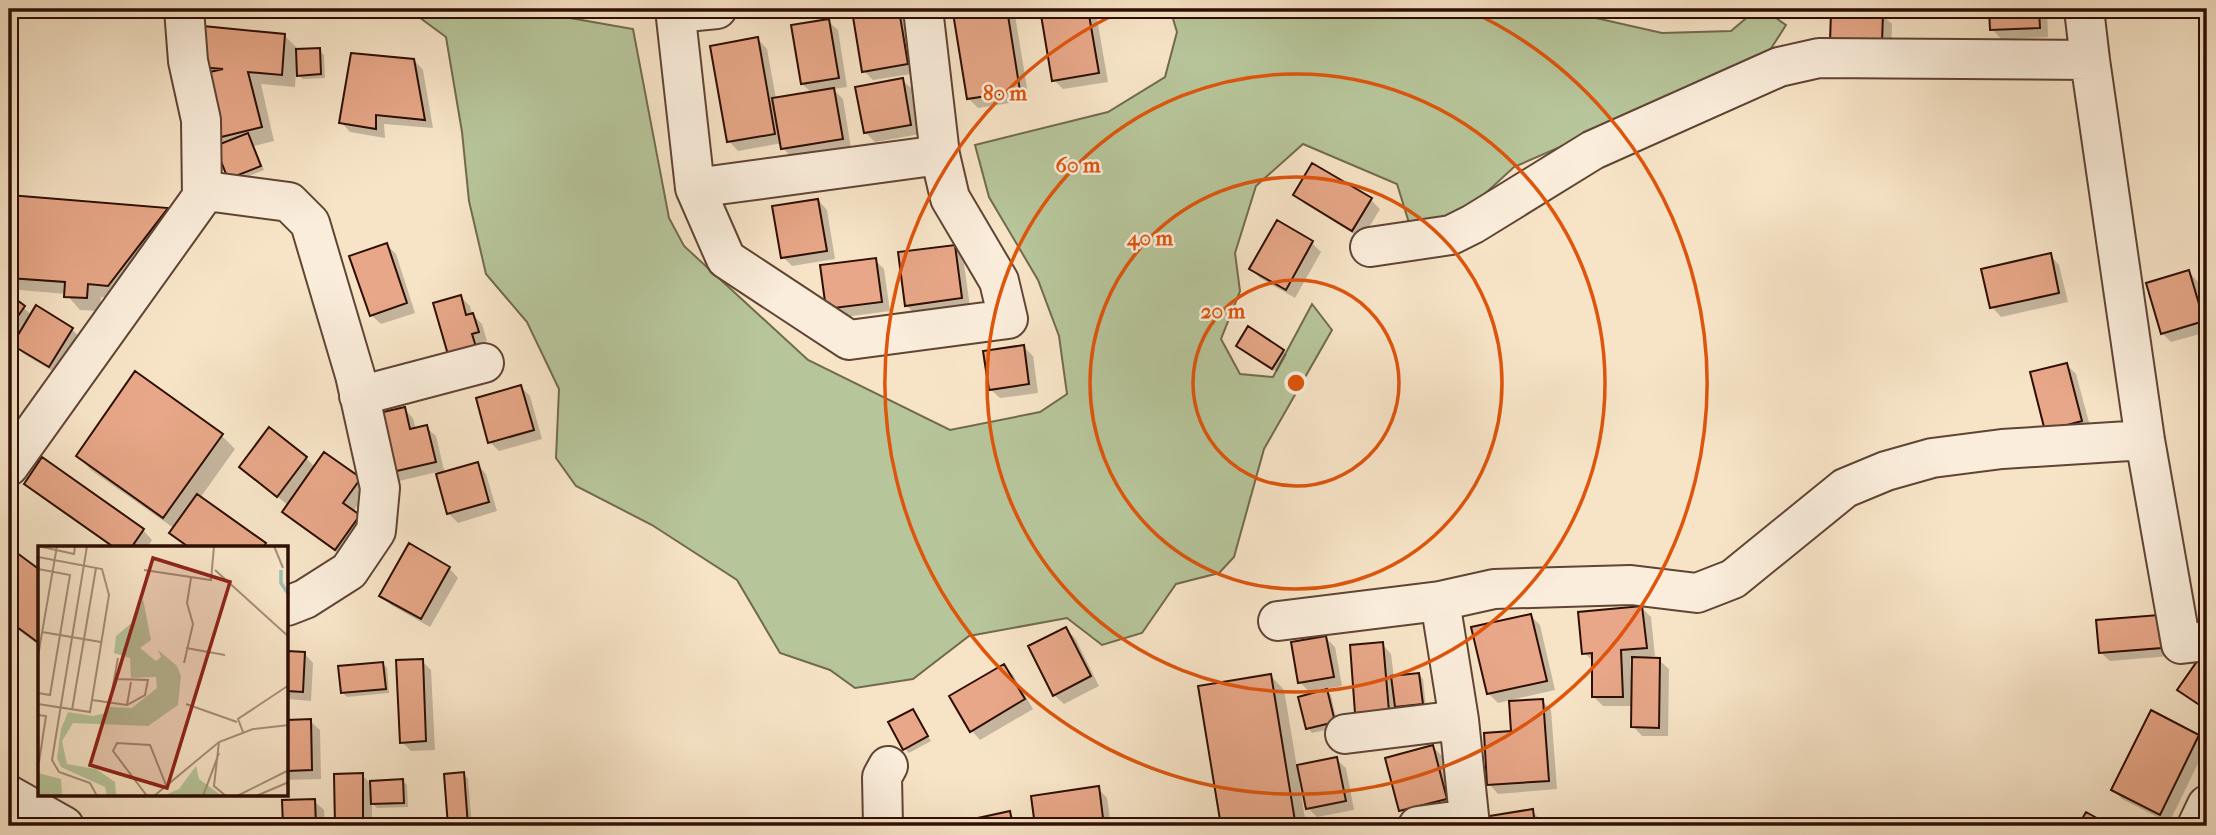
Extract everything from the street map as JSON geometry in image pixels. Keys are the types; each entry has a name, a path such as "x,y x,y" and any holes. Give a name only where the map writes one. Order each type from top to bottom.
{"street":[{"path":"184,9 188,61 201,120 202,197"},
{"path":"717,9 676,11 695,188 726,259 849,340 1008,320 999,281 950,198 940,155 923,9"},
{"path":"2084,9 2145,440 2181,644 2207,641"},
{"path":"1370,247 1451,235 1473,225 1593,150 1779,67 1819,58 2090,60"},
{"path":"695,188 940,155"},
{"path":"9,466 206,191 289,202 310,223 359,396 380,488 376,531 349,571 305,599 289,605"},
{"path":"359,396 484,363"},
{"path":"1278,621 1440,601 1494,589 1631,585 1697,593 1733,579 1845,488 1886,471 1933,458 2002,449 2145,440"},
{"path":"1418,826 1470,822 1459,720 1440,601"},
{"path":"1345,734 1459,720"},
{"path":"883,826 882,777 888,766"},
{"path":"2197,826 2207,805"}],"green space":[{"path":"408,9 557,9 559,16 633,29 669,218 684,246 808,360 950,430 1040,412 1067,394 1059,336 1038,280 989,197 975,145 1108,112 1165,77 1177,32 1170,9 1556,9 1662,33 1731,31 1757,9 1763,9 1786,25 1765,58 1514,167 1466,211 1410,226 1397,184 1303,144 1256,186 1235,253 1240,291 1221,339 1240,374 1273,377 1312,304 1332,330 1264,449 1234,557 1219,573 1176,584 1142,633 1102,645 1067,618 969,636 913,679 855,688 830,670 780,653 737,580 652,525 576,486 556,458 559,389 527,322 486,274 469,201 462,132 446,37"}],"building":[{"path":"977,9 1007,9 1020,91 967,99 953,13"},
{"path":"1040,9 1088,9 1099,73 1052,81"},
{"path":"1989,9 2039,9 2040,28 1990,30"},
{"path":"899,10 908,64 862,72 853,17"},
{"path":"1831,12 1883,13 1882,43 1830,42"},
{"path":"829,19 839,78 801,84 791,25"},
{"path":"203,26 285,34 282,75 248,72 262,127 217,138 201,74 223,69 199,67"},
{"path":"758,37 775,134 727,142 710,46"},
{"path":"320,48 321,74 297,76 296,49"},
{"path":"351,53 414,59 425,120 376,115 376,129 339,123"},
{"path":"903,78 911,125 864,133 855,87"},
{"path":"834,88 843,139 781,149 772,98"},
{"path":"248,133 261,166 228,179 215,146"},
{"path":"1312,163 1372,198 1352,231 1293,195"},
{"path":"9,195 168,208 108,286 88,284 87,298 64,297 65,282 9,278"},
{"path":"818,199 827,251 781,258 772,206"},
{"path":"1277,220 1313,241 1286,290 1249,269"},
{"path":"387,243 407,303 370,316 349,256"},
{"path":"955,245 962,298 905,306 898,252"},
{"path":"2051,253 2059,293 1990,308 1981,269"},
{"path":"876,258 882,302 826,309 820,265"},
{"path":"2189,270 2204,321 2161,334 2146,283"},
{"path":"9,294 25,306 9,329"},
{"path":"461,295 466,315 473,313 479,332 472,334 477,350 449,358 433,303"},
{"path":"36,305 73,328 49,367 12,345"},
{"path":"1248,326 1284,350 1272,369 1236,346"},
{"path":"1024,345 1029,384 989,390 983,351"},
{"path":"2067,363 2082,421 2045,431 2030,372"},
{"path":"135,371 223,434 163,518 76,456"},
{"path":"521,385 534,430 488,443 476,398"},
{"path":"405,407 410,429 427,425 436,462 388,473 379,413"},
{"path":"269,427 307,457 277,497 239,467"},
{"path":"324,452 361,478 343,503 360,515 335,550 282,512"},
{"path":"42,457 144,529 132,546 112,546 24,484"},
{"path":"478,462 489,502 447,514 436,474"},
{"path":"197,494 266,543 264,546 187,546 169,533"},
{"path":"409,543 450,567 421,619 379,596"},
{"path":"9,547 38,569 38,643 9,621"},
{"path":"1642,606 1647,648 1621,650 1623,697 1592,697 1592,653 1582,654 1578,612"},
{"path":"1531,614 1547,681 1487,694 1471,627"},
{"path":"2159,615 2162,648 2099,653 2096,620"},
{"path":"1066,627 1091,676 1053,696 1028,646"},
{"path":"1326,636 1334,677 1298,683 1291,642"},
{"path":"1383,642 1389,711 1355,713 1350,645"},
{"path":"289,651 305,652 303,692 289,691"},
{"path":"1632,657 1660,658 1659,728 1631,727"},
{"path":"2200,657 2207,660 2207,710 2177,690"},
{"path":"423,659 426,741 400,743 396,660"},
{"path":"383,662 386,689 341,693 338,666"},
{"path":"1004,664 1025,699 970,732 949,696"},
{"path":"1419,673 1423,704 1395,707 1391,676"},
{"path":"1271,674 1295,821 1262,826 1221,826 1198,686"},
{"path":"1327,689 1335,722 1306,729 1298,697"},
{"path":"1543,699 1549,781 1487,785 1484,733 1511,731 1509,701"},
{"path":"913,709 928,736 903,750 888,722"},
{"path":"2151,710 2199,735 2160,815 2111,790"},
{"path":"311,719 312,770 289,771 289,720"},
{"path":"1433,745 1447,799 1399,811 1385,758"},
{"path":"1337,757 1346,801 1306,809 1297,765"},
{"path":"464,772 468,826 448,826 444,774"},
{"path":"363,773 363,826 335,826 334,774"},
{"path":"403,779 404,803 371,804 370,781"},
{"path":"1099,786 1104,826 1035,826 1031,796"},
{"path":"315,799 316,826 283,826 282,800"},
{"path":"1533,809 1535,826 1484,826 1483,817"},
{"path":"1010,811 1013,826 941,826"},
{"path":"2086,812 2111,826 2078,826"}]}
